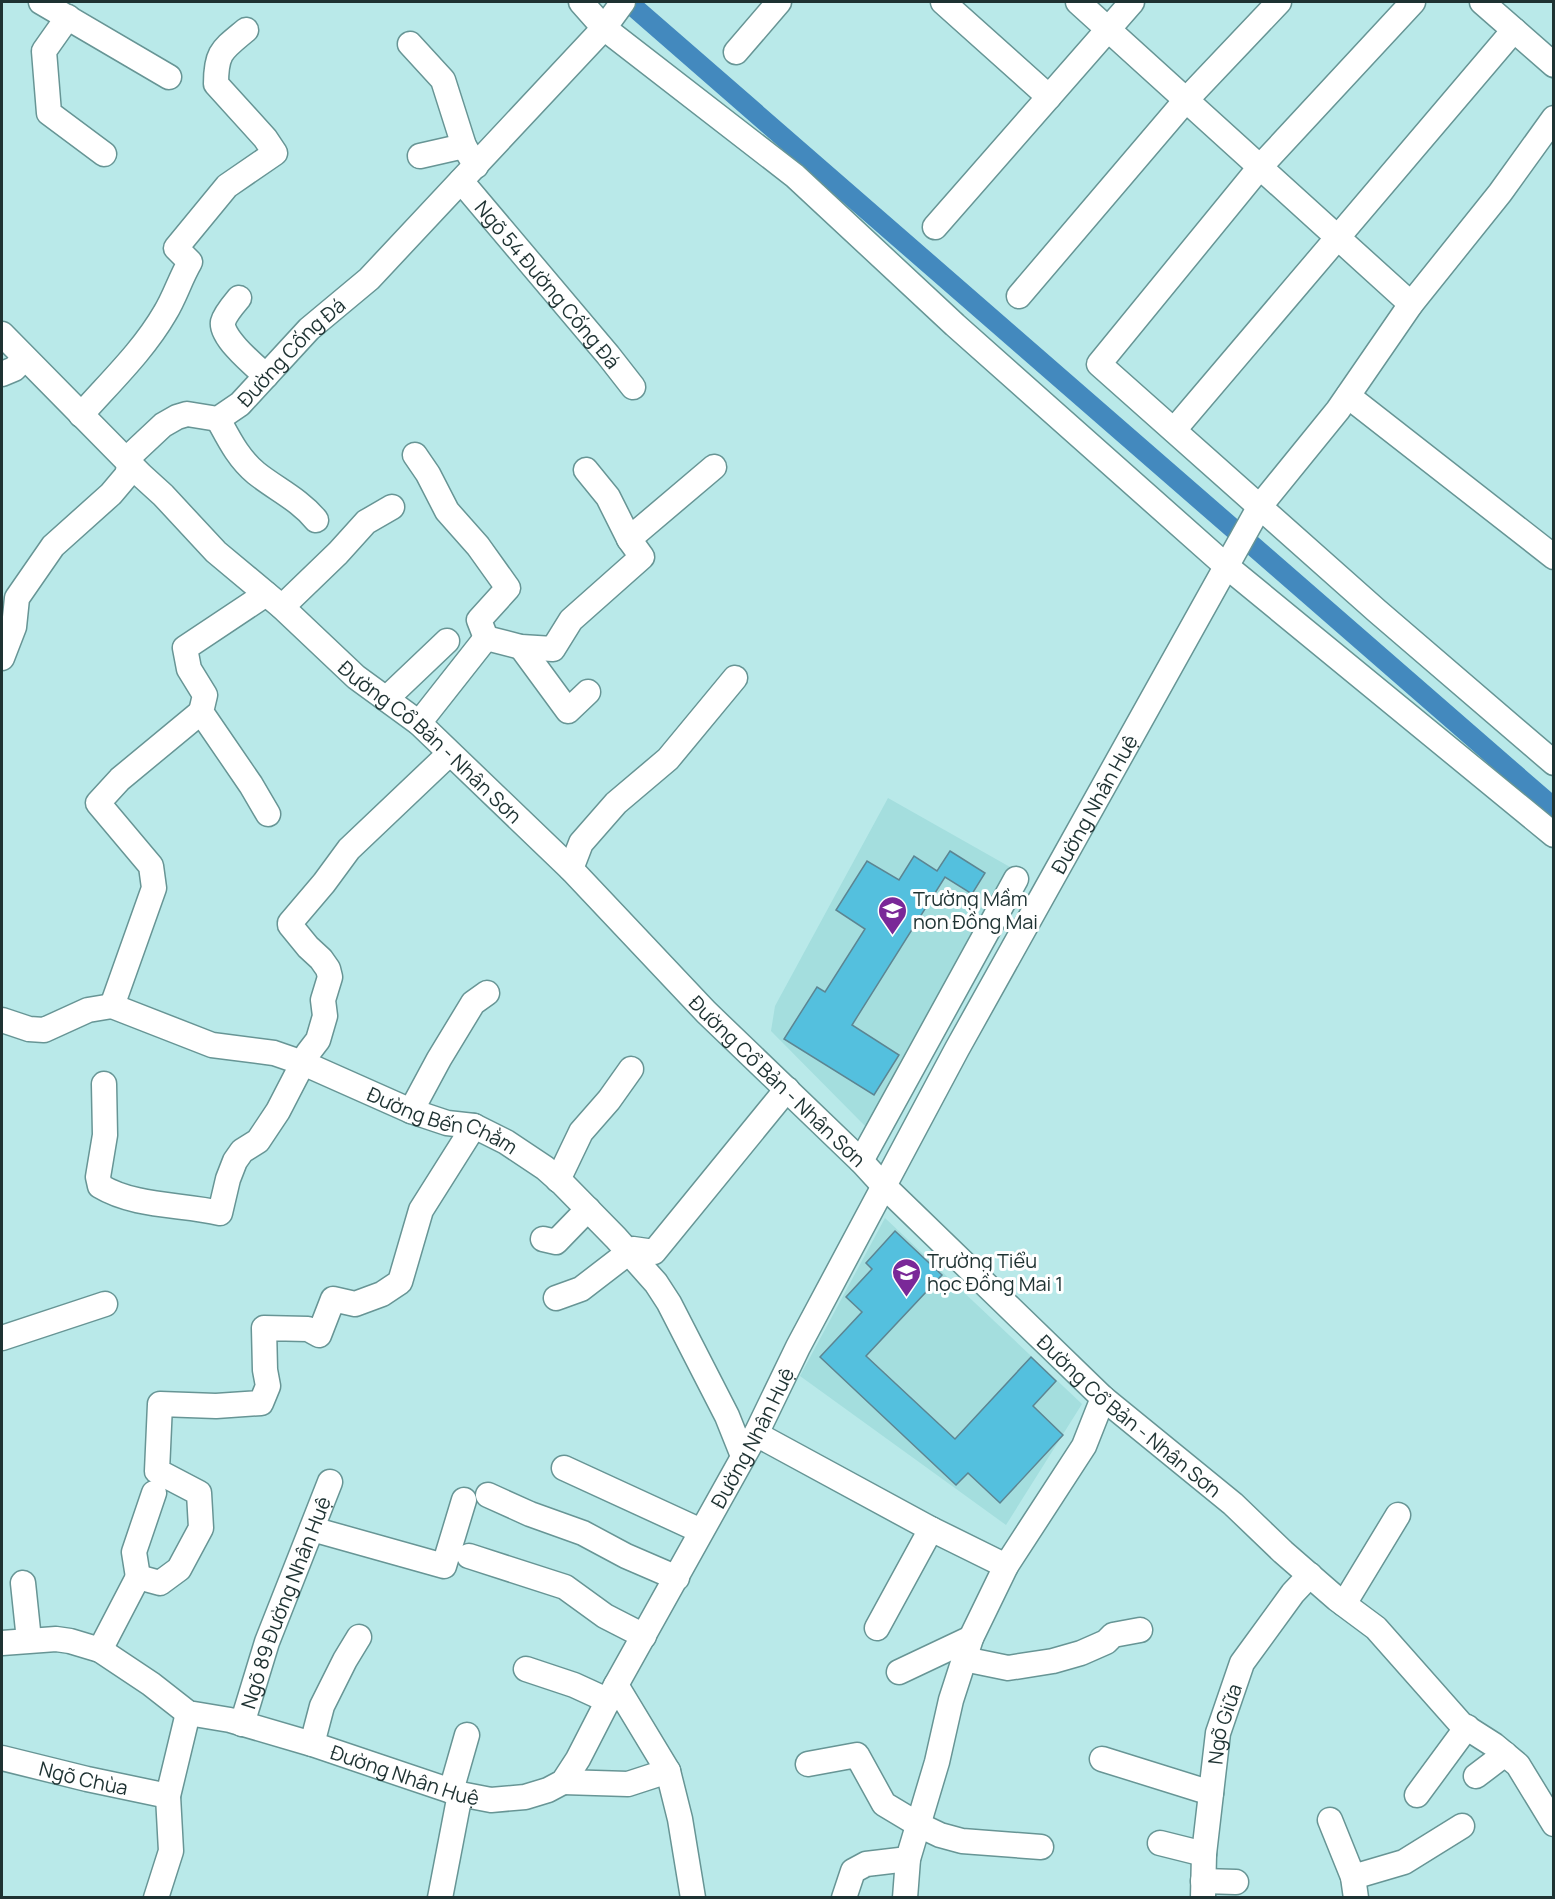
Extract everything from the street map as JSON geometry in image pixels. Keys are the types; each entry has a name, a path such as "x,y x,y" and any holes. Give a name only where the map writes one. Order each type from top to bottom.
{"street":[{"path":"41,2 169,77"},
{"path":"581,2 604,28 795,176 955,325 1225,565 1554,835"},
{"name":"Đường Cống Đá","path":"2,658 14,627 9,593 54,546 111,494 127,474 132,454 142,443 163,425 177,417 187,414 218,418 240,404 309,329 369,279 467,164 604,28 623,2"},
{"path":"736,52 779,2"},
{"path":"943,2 1049,97"},
{"path":"1078,2 1411,304"},
{"path":"935,227 1132,2"},
{"path":"1019,296 1186,100 1279,2"},
{"path":"1413,2 1260,167 1098,364 1554,764"},
{"path":"1482,2 1554,64"},
{"path":"68,17 44,51 49,113 104,154"},
{"path":"81,414 135,355 166,312 179,280 190,262 176,248 227,186 275,153 265,138 216,84 216,62 224,49 246,30"},
{"path":"1174,430 1514,30"},
{"path":"410,44 443,80 467,164 420,156"},
{"name":"Đường Nhân Huệ","path":"2,1643 56,1639 100,1650 151,1684 188,1713 242,1724 312,1744 456,1793 491,1800 525,1797 548,1790 563,1782 578,1759 756,1434 798,1347 957,1049 1225,565 1260,506 1348,396 1411,304 1500,193 1554,118"},
{"name":"Ngõ 54 Đường Cống Đá","path":"467,164 633,387"},
{"path":"239,298 223,320 224,330 238,350 266,376"},
{"name":"Đường Cổ Bản - Nhân Sơn","path":"2,334 216,552 274,600 356,677 419,723 571,869 706,1012 1103,1398 1233,1504 1310,1575 1376,1628 1461,1724 1518,1765 1554,1824"},
{"path":"2,374 14,369 24,358"},
{"path":"1348,396 1554,557"},
{"path":"218,418 236,452 243,460 257,474 302,505 316,520"},
{"path":"415,455 428,474 447,511 478,546 508,588 479,620 486,638"},
{"path":"629,539 714,467"},
{"path":"486,638 521,647 553,649 572,620 642,557 629,539 608,497 586,470"},
{"path":"2,1020 28,1029 44,1030 88,1010 112,1006 154,888 151,866 98,803 120,779 201,712 205,695 189,669 185,648 274,600 338,553 366,522 392,507"},
{"path":"419,723 486,638"},
{"path":"386,699 447,641"},
{"path":"521,647 568,711 588,692"},
{"path":"571,869 581,843 616,803 668,759 735,678"},
{"path":"201,712 268,814"},
{"path":"104,1084 105,1135 98,1177 100,1186 110,1192 135,1200 220,1213 228,1179 237,1158 242,1151 256,1143 278,1111 318,1040 326,1014 324,997 329,974 324,962 290,925 290,922 324,883 349,849 449,754"},
{"path":"861,1161 1016,879"},
{"path":"411,1112 439,1059 473,1003 487,993"},
{"name":"Đường Bến Chằm","path":"112,1006 212,1045 244,1051 274,1053 303,1063 411,1112 447,1123 474,1126 506,1142 558,1180 629,1252 656,1283 669,1303 727,1416 743,1456"},
{"path":"930,1034 957,1049"},
{"path":"558,1180 581,1132 609,1100 631,1069"},
{"path":"556,1298 581,1289 633,1249 654,1252 787,1089"},
{"path":"138,1577 160,1583 179,1569 201,1528 200,1493 158,1471 160,1404 216,1406 261,1403 268,1386 265,1370 264,1328 308,1329 320,1335 333,1299 356,1304 382,1294 400,1282 421,1210 474,1126"},
{"path":"543,1239 556,1242 588,1209"},
{"path":"2,1338 105,1304"},
{"path":"905,1898 908,1859 967,1649 1006,1566 1084,1446 1103,1398"},
{"path":"756,1434 931,1529 1006,1566"},
{"path":"564,1468 701,1531"},
{"name":"Ngõ 89 Đường Nhân Huệ","path":"242,1724 267,1642 330,1482"},
{"path":"100,1650 138,1577 134,1552 154,1492"},
{"path":"488,1495 530,1514 583,1533 626,1556 676,1578"},
{"path":"312,1529 444,1566 464,1500"},
{"path":"1344,1604 1398,1515"},
{"path":"877,1628 931,1529"},
{"path":"469,1556 565,1587 605,1616 644,1636"},
{"name":"Ngõ Giữa","path":"1203,1889 1204,1854 1218,1733 1242,1663 1293,1593 1310,1575"},
{"path":"23,1583 29,1640"},
{"path":"898,1672 967,1649 1008,1668 1053,1661 1081,1653 1106,1642 1113,1635 1140,1630"},
{"path":"312,1744 322,1706 345,1660 360,1637"},
{"path":"526,1669 574,1685 613,1693 668,1771 680,1819 693,1898"},
{"path":"156,1898 171,1851 168,1796 188,1713"},
{"path":"1417,1795 1467,1728"},
{"path":"440,1898 467,1735"},
{"path":"1476,1776 1505,1754"},
{"path":"808,1764 857,1755 884,1804 919,1825 962,1841 1041,1847"},
{"name":"Ngõ Chùa","path":"2,1758 168,1796"},
{"path":"1102,1759 1211,1793"},
{"path":"563,1782 628,1784 668,1771"},
{"path":"1330,1820 1354,1887 1404,1862 1462,1826"},
{"path":"1160,1843 1204,1854"},
{"path":"844,1898 853,1871 866,1864 908,1859"},
{"path":"1203,1889 1236,1882"}],"shaded area":[{"name":"Trường Mầm non Đồng Mai","path":"888,798 1010,867 868,1129 771,1031 775,1006"},
{"name":"Trường Tiểu học Đồng Mai 1","path":"885,1218 1082,1404 1006,1525 800,1376"}],"building":[{"path":"950,851 985,873 972,894 945,877 852,1025 899,1055 874,1095 784,1039 817,987 825,992 865,929 836,910 867,861 899,880 914,856 937,871"},
{"path":"895,1231 942,1275 866,1356 955,1439 1031,1357 1056,1381 1033,1406 1063,1435 1000,1503 968,1473 956,1485 820,1357 862,1312 846,1297 872,1269 866,1263"}],"waterway":[{"path":"628,2 1554,808"}],"place":[{"name":"Trường Mầm non Đồng Mai","path":"892,936"},
{"name":"Trường Tiểu học Đồng Mai 1","path":"906,1298"}]}
